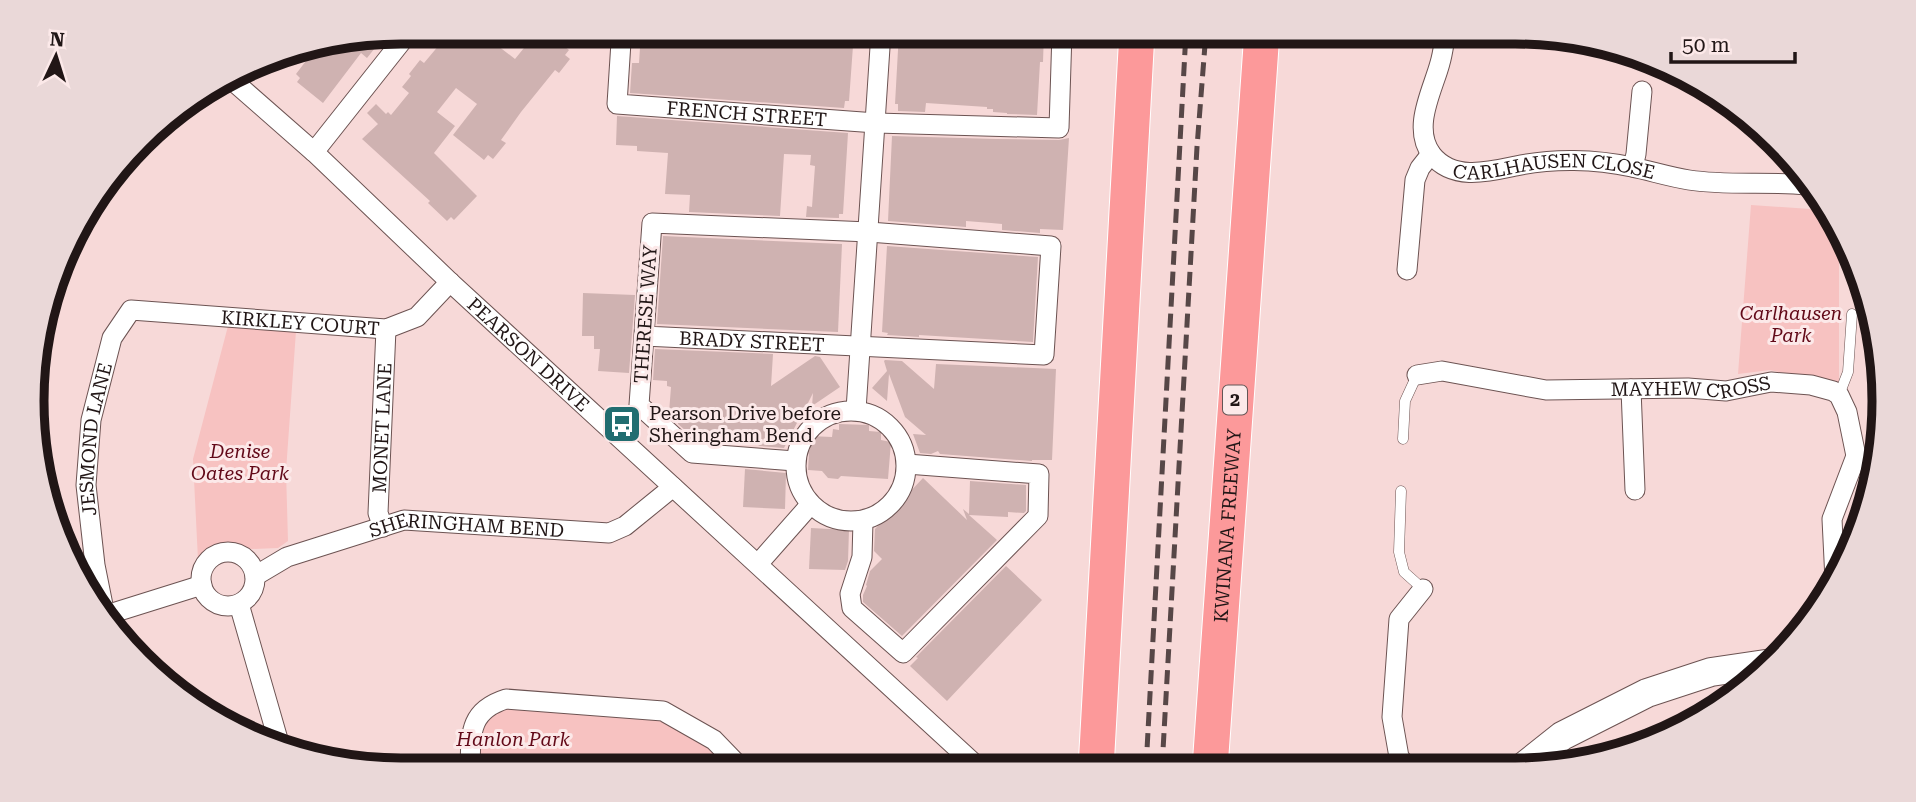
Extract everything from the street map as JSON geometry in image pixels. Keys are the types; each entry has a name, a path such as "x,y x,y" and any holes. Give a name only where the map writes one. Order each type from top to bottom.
{"highway":[{"path":"1097,758 1136,44"},
{"name":"KWINANA FREEWAY","path":"1211,758 1261,44"}],"street":[{"path":"314,152 399,44"},
{"name":"FRENCH STREET","path":"621,44 617,104 876,123 1059,128 1062,44"},
{"path":"856,410 880,44"},
{"name":"CARLHAUSEN CLOSE","path":"1444,44 1423,125 1431,154 1460,173 1482,173 1526,164 1588,162 1633,167 1689,180 1798,184"},
{"name":"PEARSON DRIVE","path":"237,84 314,152 450,282 968,758"},
{"path":"1633,167 1642,91"},
{"path":"1407,270 1415,180 1419,168 1431,154"},
{"name":"THERESE WAY","path":"795,461 692,453 639,405 652,223 869,233"},
{"name":"BRADY STREET","path":"644,335 1044,355 1051,246 869,233"},
{"name":"KIRKLEY COURT","path":"131,310 386,329 417,317 450,282"},
{"name":"JESMOND LANE","path":"100,592 86,485 91,420 111,338 131,310"},
{"name":"MONET LANE","path":"383,527 378,513 386,329"},
{"name":"MAYHEW CROSS","path":"1417,375 1442,371 1546,390 1688,388 1726,391 1771,382 1811,385 1833,391 1839,396"},
{"path":"1631,389 1635,490"},
{"path":"1834,561 1832,519 1857,456 1847,412 1839,396"},
{"path":"856,410 872,414 886,422 897,434 907,464 904,484 895,500 881,513 863,521 844,522 826,516 810,505 801,492 795,461 799,444 809,429 822,418 838,412 856,410"},
{"path":"863,521 862,557 850,594 852,608 903,653 1038,516 1040,474 907,464"},
{"name":"SHERINGHAM BEND","path":"255,576 287,557 404,520 609,533 625,526 673,487"},
{"path":"758,564 810,505"},
{"path":"229,552 246,559 255,576 251,594 239,604 230,606 212,601 205,594 202,585 201,576 210,559 229,552"},
{"path":"114,613 202,585"},
{"path":"1400,758 1392,717 1399,619 1423,589"},
{"path":"239,604 277,736"},
{"path":"1535,757 1562,736 1647,693 1712,673 1756,666"},
{"path":"471,758 474,723 481,712 493,703 506,699 663,711 714,740 732,758"}],"lane":[{"path":"1839,396 1848,372 1852,314"},
{"name":"MAYHEW CROSS","path":"1403,439 1405,401 1417,375"},
{"path":"1401,491 1399,552 1404,572 1423,589"}],"green space":[{"name":"Carlhausen Park","path":"1751,205 1816,209 1839,251 1839,385 1770,370 1738,374"},
{"name":"Denise Oates Park","path":"228,326 296,331 286,471 288,541 278,548 252,549 222,545 210,550 198,560 193,459"},
{"name":"Hanlon Park","path":"506,706 650,716 688,729 721,758 479,758 481,730 490,713"}],"building":[{"path":"440,44 496,44 515,59 527,44 561,44 569,50 565,55 570,59 559,73 555,70 521,112 501,140 506,143 493,159 488,155 484,160 453,135 477,104 456,88 437,112 455,126 434,153 477,196 454,220 451,217 447,221 428,203 430,201 362,139 378,124 367,113 376,104 386,114 388,112 391,115 409,93 402,87 411,76 409,74 420,60 424,63"},
{"path":"640,44 853,44 849,101 845,101 844,108 630,93 632,63 639,63"},
{"path":"898,44 1044,44 1037,115 993,112 993,109 987,107 926,103 925,112 898,111 898,104 895,104"},
{"path":"377,45 367,58 361,53 323,103 297,82 300,78 296,74 310,56 317,57 331,51"},
{"path":"617,116 848,133 843,214 839,214 839,218 806,217 807,206 812,207 815,166 810,165 811,155 784,154 780,216 689,212 690,195 665,194 668,153 637,151 637,146 616,145"},
{"path":"892,136 1059,140 1069,138 1063,230 1040,229 1040,233 1002,230 1002,224 966,221 966,227 888,221"},
{"path":"663,236 842,244 838,332 657,324"},
{"path":"887,246 1038,257 1033,342 887,335 888,333 882,332"},
{"path":"583,293 635,295 629,373 598,371 600,349 594,349 594,336 582,336"},
{"path":"655,349 773,354 771,386 815,356 820,357 840,387 812,406 813,393 803,413 792,421 798,421 784,448 702,441 702,432 686,431 678,424 679,414 669,413 671,387 667,386 667,381 653,380"},
{"path":"885,360 902,361 934,389 936,364 1056,369 1052,460 940,454 938,451 931,454 920,453 913,434 926,435 905,417 889,374 887,401 872,388 887,371"},
{"path":"839,424 869,425 869,431 881,432 881,440 891,442 888,479 841,476 838,479 828,478 822,471 808,470 810,436 832,437 833,429 839,430"},
{"path":"745,469 786,473 785,509 743,507"},
{"path":"923,478 967,520 963,509 969,514 970,481 1026,485 1026,511 1008,512 1008,517 969,515 997,540 902,636 863,602 863,595 870,571 882,559 874,551 875,529"},
{"path":"811,528 849,530 845,570 809,569"},
{"path":"1006,566 1042,600 947,701 910,666"}],"railway":[{"path":"1147,758 1185,44"},
{"path":"1163,758 1205,44"}],"place":[{"name":"Pearson Drive before Sheringham Bend","path":"622,424"}]}
